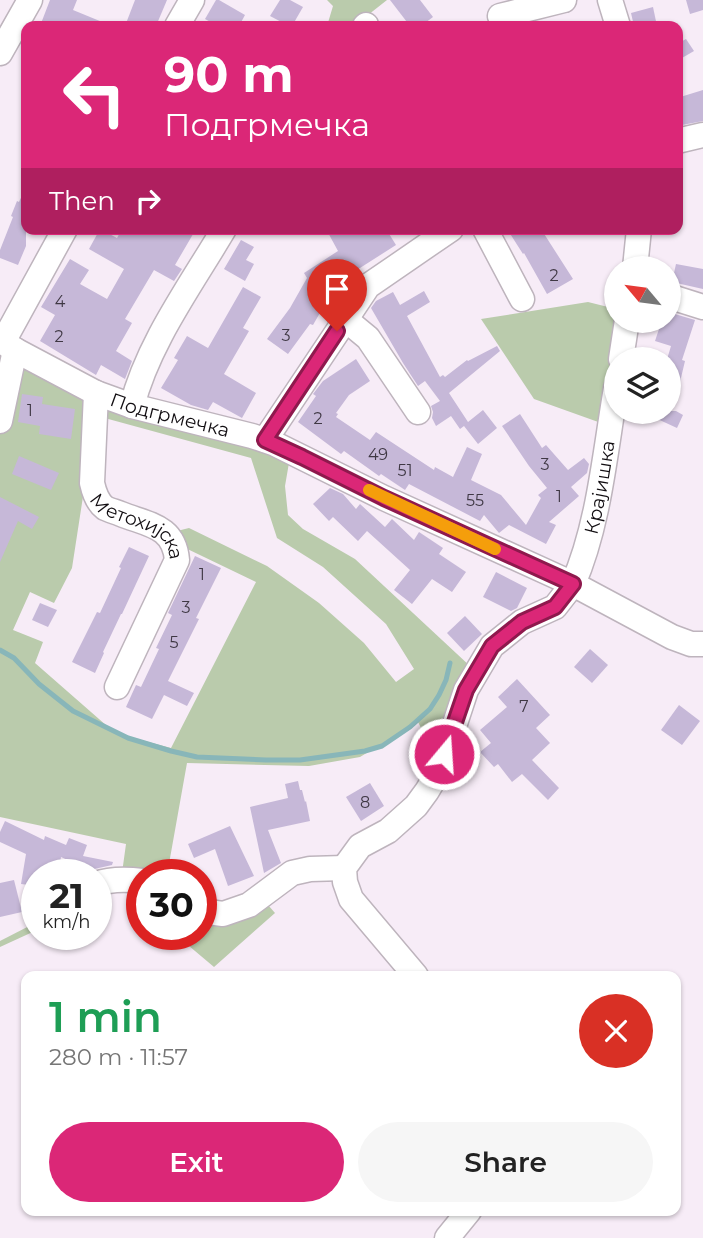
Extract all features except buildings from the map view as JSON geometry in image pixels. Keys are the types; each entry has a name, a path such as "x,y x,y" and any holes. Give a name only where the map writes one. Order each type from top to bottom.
{"street":[{"path":"0,53 30,0"},
{"path":"180,21 192,0"},
{"path":"500,16 564,0"},
{"path":"610,0 616,21"},
{"path":"683,140 703,135"},
{"path":"0,421 6,344 62,235"},
{"path":"132,406 145,366 220,235"},
{"path":"265,440 368,286 442,235"},
{"path":"488,235 522,299"},
{"path":"636,256 638,235"},
{"path":"681,300 703,307"},
{"path":"345,319 368,338 418,412"},
{"name":"Подгрмечка","path":"6,344 96,393 132,406 265,440 384,498 573,584 672,637 691,644 703,644"},
{"name":"Метохијска","path":"96,393 92,483 95,496 104,507 163,530 176,547 177,561 117,687"},
{"name":"Крајишка","path":"573,584 582,563 596,505 610,424"},
{"path":"412,971 351,899 345,882 344,868 360,846 388,831 416,806 427,792 440,769 466,690 492,646 522,622 555,607 573,584"},
{"path":"217,913 223,914 249,905 292,873 310,869 344,868"},
{"path":"447,1238 464,1216"}],"green space":[{"path":"327,0 387,0 360,21 328,21 333,6"},
{"path":"588,302 604,306 604,333 617,333 614,347 604,347 604,406 601,423 534,399 481,319"},
{"path":"0,349 91,398 84,490 72,568 54,603 30,592 13,630 43,642 35,663 115,733 171,748 256,582 177,544 173,532 189,528 267,566 319,603 364,643 396,682 414,669 386,624 323,567 277,538 251,458 101,417 101,402 290,457 285,486 288,515 303,529 355,559 471,667 435,755 418,722 360,757 309,766 187,763 170,859 126,859 126,873 122,873 126,844 0,817"},
{"path":"268,905 275,913 214,967 194,950 217,950 217,915"},
{"path":"21,930 21,937 0,947 0,941"}],"waterway":[{"path":"0,650 14,658 39,684 73,711 128,738 197,757 266,760 300,760 382,746 430,709 446,680 450,663"}],"slow traffic":[{"path":"369,490 495,549"}],"route":[{"path":"337,331 265,440 384,498 573,584 555,607 522,622 492,646 466,690 444,754"}]}
